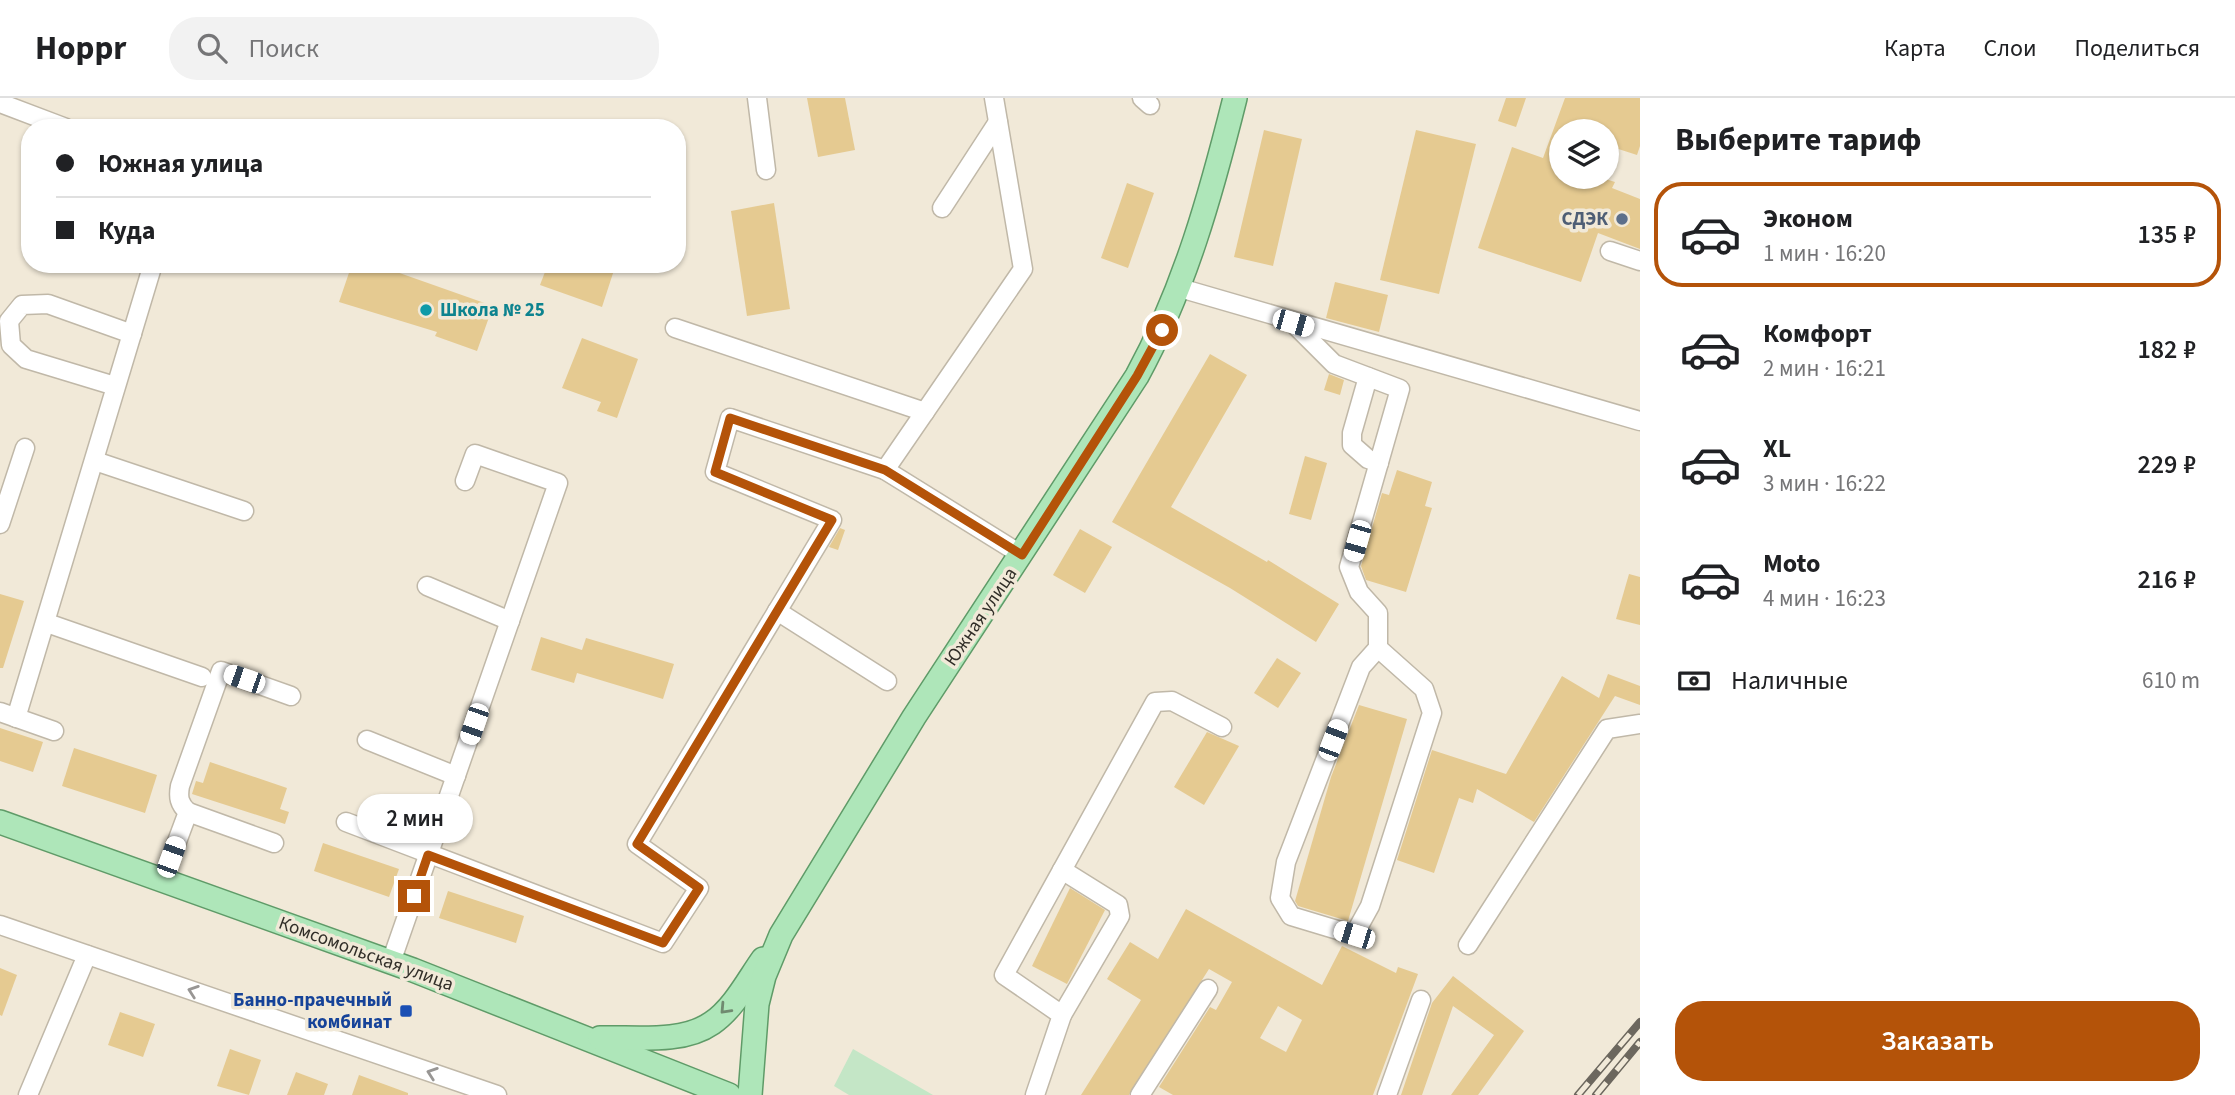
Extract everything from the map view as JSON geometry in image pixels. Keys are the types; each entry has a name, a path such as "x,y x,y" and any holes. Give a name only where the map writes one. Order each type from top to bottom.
{"main road":[{"name":"Южная улица","path":"750,1095 757,1004 764,975 781,935 914,717 1137,376 1180,288 1205,211 1235,98"},
{"name":"Комсомольская улица","path":"0,822 391,962 590,1038 693,1087 729,1095"},
{"path":"590,1038 671,1036 711,1024 729,1007 781,935"}],"street":[{"path":"757,98 766,170"},
{"path":"885,470 1023,269 994,98"},
{"path":"0,103 42,119"},
{"path":"942,208 998,122"},
{"path":"1610,251 1640,261"},
{"path":"54,731 8,715 47,622 150,273"},
{"path":"1180,288 1293,323 1640,421"},
{"path":"115,386 26,359 11,345 9,321 22,305 48,304 132,334"},
{"path":"1293,323 1334,364 1401,389 1349,568 1359,592 1378,612 1378,648 1361,667 1286,862 1280,898 1291,916 1354,935 1370,906 1432,713 1424,689 1378,648"},
{"path":"674,328 925,412"},
{"path":"1368,377 1352,433 1352,445 1368,459 1379,463"},
{"path":"346,822 663,943 699,888 637,844 832,520 715,472 730,418 885,470 1022,555"},
{"path":"0,524 25,448"},
{"path":"391,962 558,483 475,454 466,481"},
{"path":"95,461 244,511"},
{"path":"427,586 510,621"},
{"path":"777,611 887,681"},
{"path":"47,622 202,677"},
{"path":"274,844 188,812 178,796 221,671 291,696"},
{"path":"1062,1015 1004,975 1155,702 1172,701 1222,727"},
{"path":"1468,945 1607,729 1640,724"},
{"path":"367,740 456,776"},
{"path":"163,879 188,812"},
{"path":"1035,1095 1062,1015 1120,916 1118,905 1062,870"},
{"path":"0,925 496,1095"},
{"path":"28,1095 87,955"},
{"path":"1140,1095 1208,989"},
{"path":"1387,1095 1421,1000"}],"green space":[{"path":"853,1049 933,1095 849,1095 834,1086"}],"building":[{"path":"807,98 845,98 855,150 818,157"},
{"path":"1506,98 1526,98 1516,127 1498,121"},
{"path":"1565,98 1640,98 1640,146 1637,155 1619,149 1619,119 1557,119"},
{"path":"1264,130 1302,139 1273,266 1234,257"},
{"path":"1416,130 1476,144 1439,294 1380,280"},
{"path":"1549,142 1549,189 1615,189 1640,199 1640,249 1598,233 1581,282 1478,248 1512,147 1543,158"},
{"path":"1127,183 1154,193 1128,268 1101,258"},
{"path":"774,203 790,309 747,316 731,211"},
{"name":"Школа № 25","path":"349,273 400,273 493,306 477,351 435,336 437,332 339,302"},
{"path":"545,273 613,273 602,307 540,285"},
{"path":"1335,282 1388,295 1379,332 1326,318"},
{"path":"582,338 638,359 617,418 597,411 601,402 562,388"},
{"path":"1210,354 1247,375 1171,507 1267,562 1268,560 1339,604 1316,642 1230,588 1112,522"},
{"path":"1329,374 1344,380 1340,395 1324,390"},
{"path":"1305,456 1327,463 1311,520 1289,514"},
{"path":"1397,470 1432,482 1425,506 1432,508 1406,592 1366,580 1361,566 1382,493 1389,495"},
{"path":"840,528 845,530 838,550 829,547"},
{"path":"1080,529 1112,547 1085,593 1053,575"},
{"path":"1629,574 1640,577 1640,625 1616,619"},
{"path":"0,594 24,601 3,668 0,668"},
{"path":"541,637 582,650 586,638 674,664 663,699 577,673 574,683 531,670"},
{"path":"1277,658 1301,673 1278,708 1254,693"},
{"path":"1608,674 1640,686 1640,705 1615,696 1534,822 1477,789 1473,803 1459,798 1434,873 1397,860 1432,750 1506,774 1562,676 1599,698"},
{"path":"1359,705 1407,719 1348,921 1298,906 1295,901 1331,777"},
{"path":"0,728 43,742 33,772 0,761"},
{"path":"1207,732 1239,746 1204,805 1174,787"},
{"path":"74,748 157,775 145,813 62,786"},
{"path":"210,762 287,788 280,809 289,812 285,824 192,794 196,781 203,783"},
{"path":"323,843 399,869 389,897 314,871"},
{"path":"1070,888 1105,910 1067,984 1032,966"},
{"path":"448,891 524,916 516,943 439,918"},
{"path":"1186,909 1322,985 1342,946 1396,973 1398,967 1418,974 1373,1095 1173,1095 1159,1087 1210,1007 1216,1010 1232,982 1209,969 1129,1095 1081,1095 1141,1000 1107,979 1130,942 1158,959","holes":["1278,1006 1302,1020 1286,1052 1260,1038"]},
{"path":"0,968 17,975 2,1016 0,1015"},
{"path":"1453,976 1524,1031 1478,1095 1451,1095 1494,1035 1453,1006 1422,1095 1401,1095 1432,1003"},
{"path":"120,1012 155,1024 143,1057 108,1045"},
{"path":"230,1049 261,1060 249,1095 217,1086"},
{"path":"296,1072 328,1084 324,1095 287,1095"},
{"path":"359,1075 408,1093 408,1095 352,1095"}],"railway":[{"path":"1578,1095 1640,1022"},
{"path":"1596,1095 1640,1042"}],"place":[{"name":"СДЭК","path":"1622,219"},
{"name":"Школа № 25","path":"426,310"},
{"name":"Банно-прачечный комбинат","path":"406,1011"}],"route":[{"path":"414,896 428,855 663,943 699,888 637,844 832,520 715,472 730,418 885,470 1022,555 1137,376 1162,330"}]}
